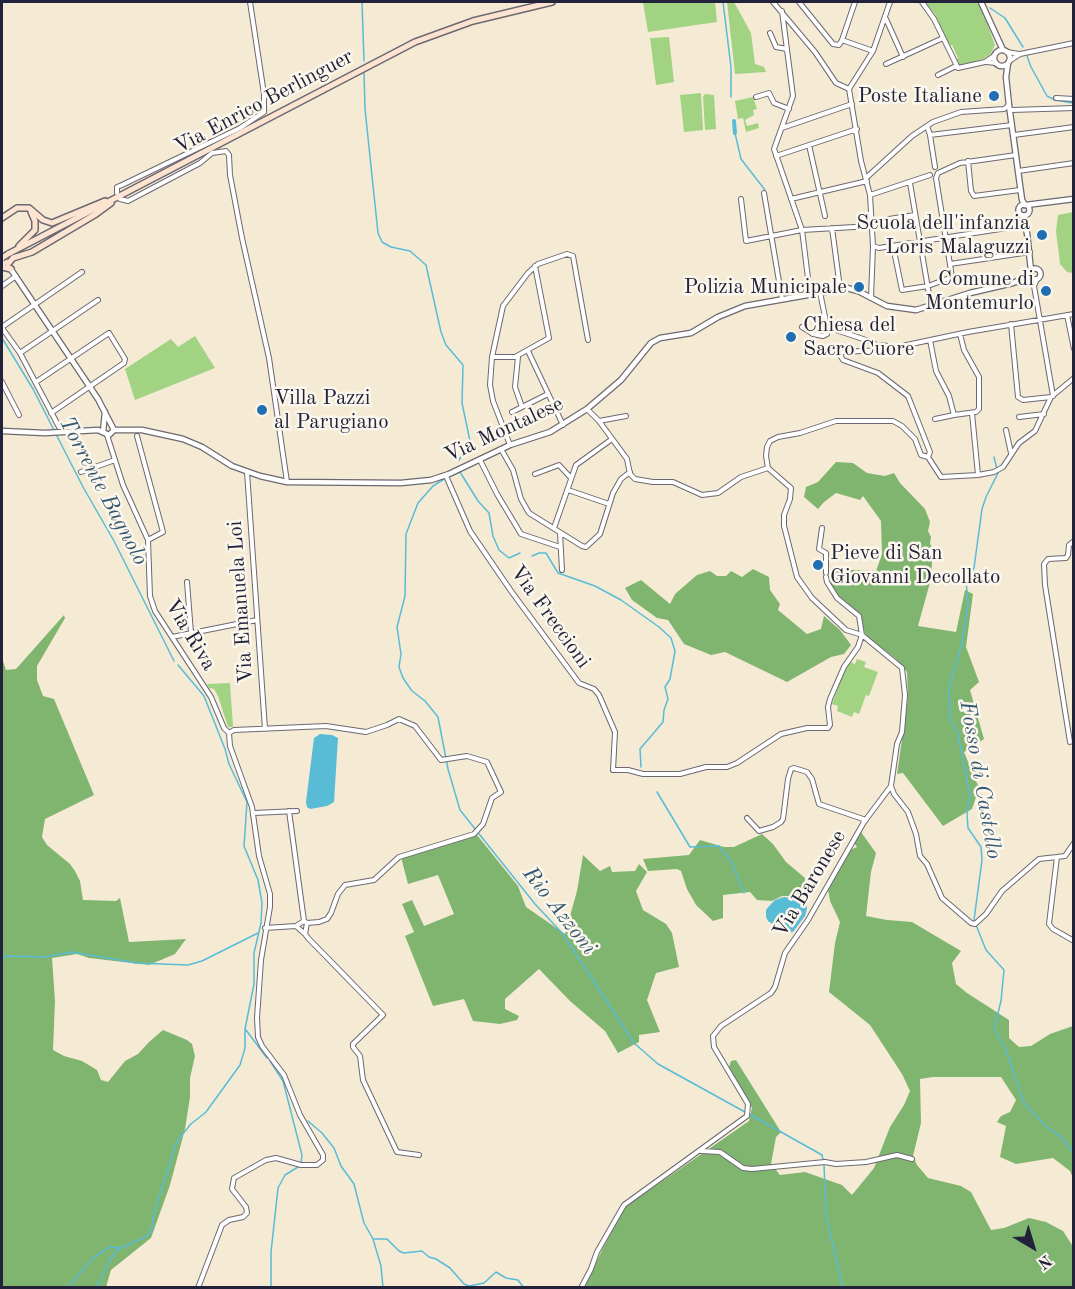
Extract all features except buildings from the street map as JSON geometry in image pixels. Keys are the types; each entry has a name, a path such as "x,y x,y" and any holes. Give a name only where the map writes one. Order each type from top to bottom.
{"main road":[{"name":"Via Enrico Berlinguer","path":"5,261 117,197 415,42 448,29 552,2"},
{"path":"3,216 17,208 25,207 43,220 52,223 96,203 117,197"},
{"path":"5,261 32,252 96,214 117,197"},
{"path":"5,261 35,230 34,218 25,207"}],"street":[{"path":"250,2 263,84 264,112 240,128 117,188 117,197 125,202 136,197 200,163 212,153 225,151 229,155 230,175 242,238 269,358 287,482"},
{"path":"773,2 815,52 834,81 841,87 849,89"},
{"path":"799,2 833,44 839,45 855,2"},
{"path":"871,298 873,246 870,195 861,161 849,89 873,51 890,2"},
{"path":"922,2 934,19 956,66 961,69 985,62 1005,51 1020,54 1074,43"},
{"path":"981,2 996,36 1010,55 1006,77 1020,190 1032,262 1041,274 1032,276"},
{"path":"782,11 793,96 775,145 776,156 802,230 810,294"},
{"path":"885,18 903,57"},
{"path":"770,33 776,47 787,49"},
{"path":"996,36 998,64 1006,77"},
{"path":"886,64 943,38"},
{"path":"842,40 873,51"},
{"path":"985,62 998,64 1009,62 1020,54"},
{"path":"938,75 956,66"},
{"path":"756,97 769,93 774,103 789,109"},
{"path":"1056,98 1074,99"},
{"path":"781,128 852,104"},
{"path":"791,199 867,180 912,136 927,126 961,112 1010,108 1074,108"},
{"path":"930,135 1012,124"},
{"path":"870,195 910,183 935,171 927,126"},
{"path":"1014,135 1074,127"},
{"path":"776,156 857,129"},
{"path":"809,145 825,216"},
{"path":"893,246 901,288 928,286 950,279 952,276 936,174 968,162 1016,155"},
{"path":"968,162 973,195 1020,190"},
{"path":"1018,171 1074,163"},
{"path":"935,167 936,170 943,170"},
{"path":"930,175 935,175 936,178"},
{"path":"910,183 931,306"},
{"path":"764,193 782,299"},
{"path":"741,199 746,241 802,230 872,226"},
{"path":"1024,216 1018,212 1024,205 1074,200"},
{"path":"889,219 915,215"},
{"path":"873,246 879,248 1013,227 1026,231"},
{"path":"832,228 840,288"},
{"path":"950,264 1030,252"},
{"path":"1030,252 1052,397"},
{"path":"510,446 493,401 490,385 492,357 503,306 535,266 567,254 573,256 588,340"},
{"path":"5,261 90,386 105,411 109,430"},
{"path":"492,357 518,356 549,338 535,266"},
{"name":"Via Montalese","path":"2,431 142,430 197,444 225,462 247,472 287,482 415,483 446,476 501,449 550,432 586,408 626,375 651,343 745,306 840,288 858,291 887,306 916,310 970,292 1022,282 1032,276 1037,268"},
{"path":"79,431 76,427 59,427 20,352 2,327 82,272"},
{"path":"2,286 16,276"},
{"path":"820,292 825,325 872,342 875,344 875,349"},
{"path":"20,352 98,300"},
{"path":"928,457 930,452 908,396 883,376 845,361 840,355 843,351 875,349 885,345 892,347 1074,314"},
{"path":"1067,315 1074,349"},
{"path":"1011,324 1018,397 1023,400 1052,397"},
{"path":"802,327 813,334 823,336 827,334 828,327"},
{"path":"36,382 109,333 125,359 124,363 51,413"},
{"path":"934,420 979,411 979,377 964,350 960,334"},
{"path":"930,340 936,371 949,396 954,415"},
{"path":"528,351 563,425"},
{"path":"518,356 515,386 522,407"},
{"path":"1074,378 1052,397 1035,431 1019,443 997,471 978,475 941,477 928,457 921,455 915,439 893,421 836,421 771,441 767,447 766,456 768,468 791,488 784,515 784,526 797,577 818,604 846,630 862,635 902,668 905,695 902,732 897,744 891,786 894,794 908,812 916,834 920,856 927,864 942,898 971,923 977,923 1002,891 1040,859 1065,856 1074,843"},
{"path":"2,382 19,415"},
{"path":"512,412 548,394"},
{"path":"586,408 599,421 627,459 630,472 635,479 673,482 702,495 718,493 741,477 768,468"},
{"path":"972,413 978,475"},
{"path":"1019,417 1044,414"},
{"path":"599,421 626,416"},
{"name":"Via Riva","path":"109,430 123,485 148,540 150,596 155,611 211,697 224,728 229,733 230,746 248,791 254,813 259,856 270,894 257,1017 258,1037 284,1075 300,1115 323,1155 323,1160 317,1165 298,1165 280,1158 273,1158 234,1178 232,1189 246,1208 247,1213 222,1225 198,1287"},
{"path":"1006,430 1011,454"},
{"path":"137,436 164,532 148,540"},
{"path":"554,528 576,465 612,439"},
{"path":"501,449 513,470 521,499 529,513 575,543 586,547 600,534 618,482 630,472"},
{"path":"81,472 115,460"},
{"path":"480,460 521,534 560,547"},
{"path":"535,474 555,465 561,466 572,479"},
{"name":"Via Emanuela Loi","path":"247,472 265,729"},
{"name":"Via Freccioni","path":"446,476 470,531 502,578 579,683 594,689 599,695 615,732 613,770 628,770 643,774 680,774 706,767 727,766 737,763 781,734 807,728 828,728 830,699 862,635"},
{"path":"568,490 609,504"},
{"path":"822,528 819,549 826,552 827,582 837,598 859,616 862,635"},
{"path":"560,532 562,570"},
{"path":"1070,742 1045,585 1044,564 1048,560 1066,558 1069,544 1074,542"},
{"path":"188,582 191,633"},
{"path":"172,637 257,620"},
{"path":"229,733 326,726 366,732 399,719 415,726 441,760 467,756 487,762 501,792 492,798 483,824 476,832 399,856 374,880 345,885 338,894 332,913 327,919 296,926 265,928"},
{"name":"Via Baronese","path":"747,818 759,831 781,822 788,779 794,768 807,772 812,779 819,804 866,820"},
{"name":"Via Baronese","path":"581,1287 597,1252 624,1205 747,1116 748,1104 714,1047 713,1036 721,1026 771,993 785,953 808,920 866,820 891,786"},
{"path":"289,811 306,922 305,934"},
{"path":"254,813 297,811"},
{"path":"1057,857 1049,924 1053,929 1074,941"},
{"path":"296,926 383,1015 353,1047 360,1056 363,1080 397,1152 419,1155"},
{"path":"700,1151 720,1152 743,1168 752,1169 825,1162 836,1164 866,1162 897,1155 912,1159"}],"green space":[{"path":"643,2 715,2 717,22 648,32"},
{"path":"727,2 734,2 751,33 755,64 764,67 766,72 735,74"},
{"path":"925,2 980,4 995,45 990,55 959,66 952,45 949,46 935,14"},
{"path":"669,37 674,82 656,85 650,38"},
{"path":"701,93 703,130 684,132 680,95"},
{"path":"705,94 714,95 716,129 705,130 703,97"},
{"path":"753,97 757,109 753,110 754,115 745,120 747,126 758,123 759,128 746,132 743,118 738,119 735,101"},
{"path":"1074,212 1073,273 1067,272 1060,264 1056,231 1058,215"},
{"path":"195,336 215,368 135,400 125,369 171,339 178,347"},
{"path":"836,462 853,463 867,473 885,476 894,473 900,483 925,509 930,522 928,531 933,548 931,579 918,626 956,632 965,590 973,594 966,647 979,682 970,690 984,739 964,752 979,788 972,809 943,826 903,773 897,774 908,698 907,672 895,658 870,639 865,633 859,614 834,592 828,581 835,580 835,569 876,571 882,554 881,521 863,496 860,500 836,493 818,509 804,497 806,487 818,482"},
{"path":"753,569 769,577 770,590 780,604 778,610 807,634 821,629 824,616 840,630 851,645 844,654 831,657 787,682 725,652 711,655 684,644 668,620 657,618 632,600 625,588 641,580 670,604 675,594 697,575 710,571 717,576 726,576 731,571 742,577"},
{"path":"64,615 65,618 37,666 37,680 43,696 54,699 94,795 45,819 42,837 47,845 75,871 80,881 83,900 116,901 120,898 129,942 186,939 175,954 149,965 89,958 77,954 52,958 55,1001 53,1050 82,1061 97,1070 101,1080 108,1082 125,1061 138,1054 163,1030 192,1044 195,1056 190,1078 190,1097 185,1129 170,1185 151,1238 111,1270 106,1287 2,1287 2,658 6,670 16,669"},
{"path":"857,659 866,662 864,667 878,672 859,714 854,712 852,717 837,711 838,706 832,704 848,661 855,664"},
{"path":"230,683 233,727 228,727 218,696 207,684"},
{"path":"861,832 876,853 871,872 866,916 912,922 961,951 952,963 956,984 1009,1020 1009,1038 1019,1047 1031,1046 1050,1034 1073,1026 1073,1178 1070,1171 1053,1158 1016,1164 1000,1157 1006,1126 997,1122 1001,1116 1010,1112 1016,1100 1001,1077 920,1079 921,1123 913,1156 928,1178 961,1186 971,1192 991,1230 1004,1228 1029,1218 1046,1222 1063,1231 1072,1245 1073,1287 584,1288 625,1207 749,1121 752,1108 729,1067 731,1061 736,1060 781,1132 776,1137 771,1164 780,1175 805,1172 842,1185 852,1195 874,1168 890,1127 910,1091 902,1074 870,1025 829,992 840,922 830,901 828,889 850,850 857,847 854,843"},
{"path":"762,834 773,844 786,862 805,878 804,891 799,898 782,896 772,901 757,900 750,892 723,895 723,918 713,921 696,905 681,871 677,869 648,871 643,859 689,855 700,840 724,847 734,847"},
{"path":"477,835 518,886 526,907 565,934 577,891 583,855 600,871 610,866 612,872 635,871 639,864 647,872 636,891 643,910 666,924 672,933 679,967 656,973 647,1000 660,1032 639,1035 639,1042 618,1053 605,1031 570,1001 539,969 505,999 505,1009 519,1016 517,1020 500,1024 473,1021 464,999 433,1006 405,936 414,932 402,904 412,900 424,926 454,914 438,875 408,884 401,857"}],"water":[{"path":"320,734 338,738 334,802 327,806 310,809 306,802 314,738"},
{"path":"784,897 806,903 805,916 793,932 786,933 768,921 766,917 766,910 770,905 775,900"}],"waterway":[{"path":"362,2 364,61"},
{"path":"723,2 731,67 731,97"},
{"path":"990,8 1005,18 1023,47"},
{"path":"1027,56 1047,96 1073,103"},
{"path":"364,73 365,109 378,233 382,242 391,247 410,251 426,265 441,332 446,345 463,365 462,403 470,441 459,460"},
{"path":"734,121 735,133"},
{"path":"735,133 741,159 765,190"},
{"name":"Torrente Bagnolo","path":"2,338 33,389 83,487 114,541 174,661"},
{"name":"Fosso di Castello","path":"994,457 998,473 982,509 974,568 966,580 968,605 961,646 949,689 950,719 958,734 970,795 967,814 968,828 981,847 982,860 974,920 986,950 1004,970 1001,1001 995,1025 996,1032 1006,1050 1024,1103 1046,1126 1061,1137 1074,1153"},
{"path":"450,476 460,472 478,501 489,513 493,536 499,550 509,558 520,553"},
{"name":"Rio Azzoni","path":"444,479 433,486 418,503 406,534 405,596 397,627 401,654 399,667 412,691 425,701 438,717 448,769 460,810 535,904 563,934 634,1043 658,1064 745,1112"},
{"path":"532,556 546,553 558,573 595,586 621,600 671,638 675,651 670,679 665,687 668,699 663,722 640,749 641,767"},
{"name":"Torrente Bagnolo","path":"96,1288 117,1250 147,1236 152,1229 154,1213 177,1141 191,1124 206,1112 240,1065 245,1048 245,1029 254,984 254,953 261,923 262,903 258,880 244,846 247,802 229,764 204,696 178,665"},
{"path":"657,792 690,847 719,846 732,863 744,893"},
{"path":"2,958 8,956 45,957 72,952 136,963 188,965 202,961 258,933"},
{"path":"246,1030 267,1058"},
{"path":"270,1061 283,1081 302,1155 301,1163"},
{"name":"Rio Azzoni","path":"749,1114 822,1155 823,1160"},
{"path":"308,1121 334,1148 341,1166 354,1184 364,1223 373,1239 387,1239 404,1253 422,1251 450,1268 464,1284 469,1286 484,1283 496,1272 506,1278 518,1280 524,1288"},
{"name":"Rio Azzoni","path":"824,1165 826,1215 843,1288"},
{"path":"271,1288 271,1252 278,1188 285,1175 298,1167"},
{"path":"373,1239 381,1266 383,1288"},
{"path":"67,1288 94,1257 110,1247 121,1248"}],"place":[{"name":"Poste Italiane","path":"994,96"},
{"name":"Scuola dell'infanzia Loris Malaguzzi","path":"1042,235"},
{"name":"Polizia Municipale","path":"859,287"},
{"name":"Comune di Montemurlo","path":"1046,291"},
{"name":"Chiesa del Sacro Cuore","path":"791,337"},
{"name":"Villa Pazzi al Parugiano","path":"262,410"},
{"name":"Pieve di San Giovanni Decollato","path":"818,565"}]}
